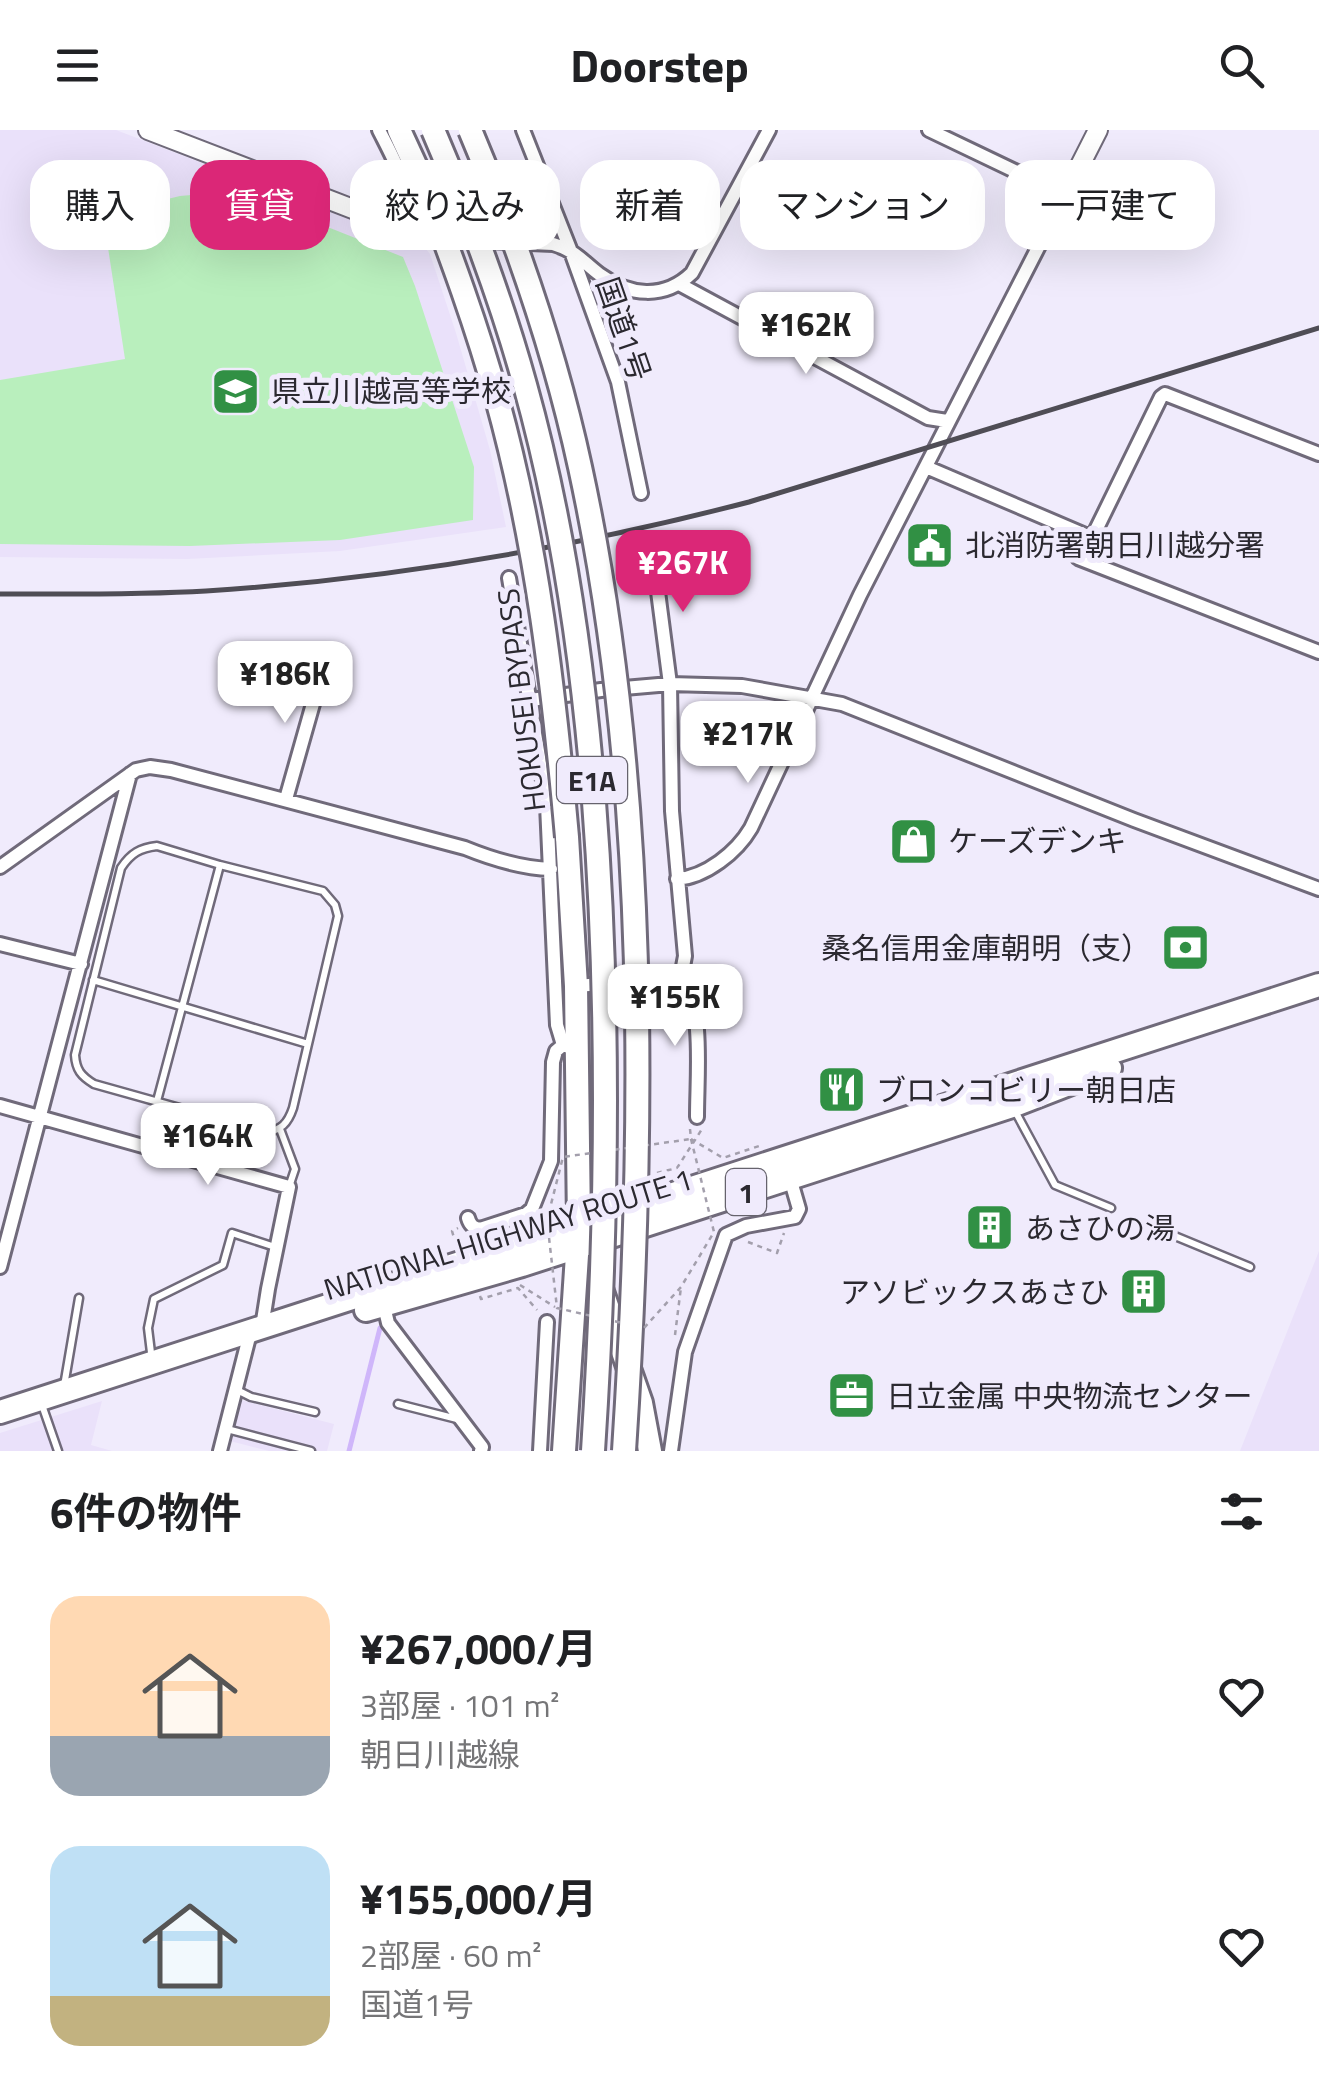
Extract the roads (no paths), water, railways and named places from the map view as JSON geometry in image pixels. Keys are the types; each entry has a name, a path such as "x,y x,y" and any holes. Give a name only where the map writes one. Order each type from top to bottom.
{"highway":[{"name":"HOKUSEI BYPASS","path":"399,130 423,182 476,328 516,472 546,634 568,837 576,986 570,1048 581,1239 640,1403 649,1443"},
{"name":"E1A","path":"433,130 468,210 526,388 548,476 579,658 598,854 606,1072 602,1301 592,1451"},
{"name":"E1A","path":"470,130 531,286 558,376 598,558 611,651 629,844 637,1048 634,1278 624,1451"},
{"name":"NATIONAL HIGHWAY ROUTE 1","path":"0,1412 352,1300 790,1178 1012,1106 1319,986"},
{"name":"NATIONAL HIGHWAY ROUTE 1","path":"255,1334 384,1306 522,1265 581,1239 1319,986"},
{"name":"HOKUSEI BYPASS","path":"564,1451 554,1420 565,1307 581,1239"},
{"path":"522,1265 543,1269 566,1286 565,1307"}],"street":[{"path":"379,130 392,160"},
{"name":"国道1号","path":"522,130 618,382 641,493"},
{"path":"560,246 632,290 650,292 681,284 700,262 769,130"},
{"path":"929,130 1005,167"},
{"path":"1082,160 1098,130"},
{"path":"152,131 350,208"},
{"path":"677,879 688,878 720,861 744,839 860,595 1036,250"},
{"path":"681,284 928,418 947,421"},
{"path":"1319,454 1165,394 1078,558 1319,652"},
{"path":"926,466 1090,537"},
{"path":"576,986 676,978 682,972 685,956 672,811 670,684 653,552"},
{"path":"469,1221 480,1229 532,1210 551,1162 553,1062 556,1051 570,1048 557,1024 547,805 509,578"},
{"path":"286,799 324,665"},
{"path":"531,700 670,684 742,686 842,704 1134,820 1319,888"},
{"path":"0,867 143,767 171,770 286,799 487,857 551,869"},
{"path":"0,1267 130,774"},
{"path":"0,944 81,964"},
{"path":"682,972 692,990 695,1010 697,1117"},
{"path":"0,1106 289,1188 255,1334 220,1451"},
{"path":"649,1443 672,1444 684,1352 726,1235 746,1226 795,1217 799,1209 790,1178"},
{"path":"384,1306 388,1322 463,1420 482,1447 480,1451"},
{"path":"540,1451 554,1420 543,1317"}],"lane":[{"path":"157,846 220,865 323,891 336,904 338,916 290,1118 280,1129 265,1132 94,1084 80,1073 75,1055 128,857 139,849 157,846"},
{"path":"156,1101 220,865"},
{"path":"93,980 308,1044"},
{"path":"1012,1106 1056,1185 1111,1208"},
{"path":"280,1129 295,1169 289,1188"},
{"path":"1152,1227 1250,1266"},
{"path":"157,1362 148,1328 154,1299 223,1265 232,1233 276,1248"},
{"path":"63,1392 79,1298"},
{"path":"236,1390 315,1412"},
{"path":"40,1400 58,1451"},
{"path":"398,1404 463,1420"},
{"path":"226,1429 311,1451"}],"waterway":[{"path":"349,1451 380,1328"}],"railway":[{"path":"0,594 155,593 275,586 412,570 615,534 749,502 1319,328"}],"place":[{"name":"県立川越高等学校","path":"236,391"},
{"name":"北消防署朝日川越分署","path":"930,545"},
{"name":"ケーズデンキ","path":"913,841"},
{"name":"桑名信用金庫朝明（支）","path":"1186,948"},
{"name":"ブロンコビリー朝日店","path":"841,1090"},
{"name":"あさひの湯","path":"990,1228"},
{"name":"アソビックスあさひ","path":"1144,1292"},
{"name":"日立金属 中央物流センター","path":"851,1396"}]}
